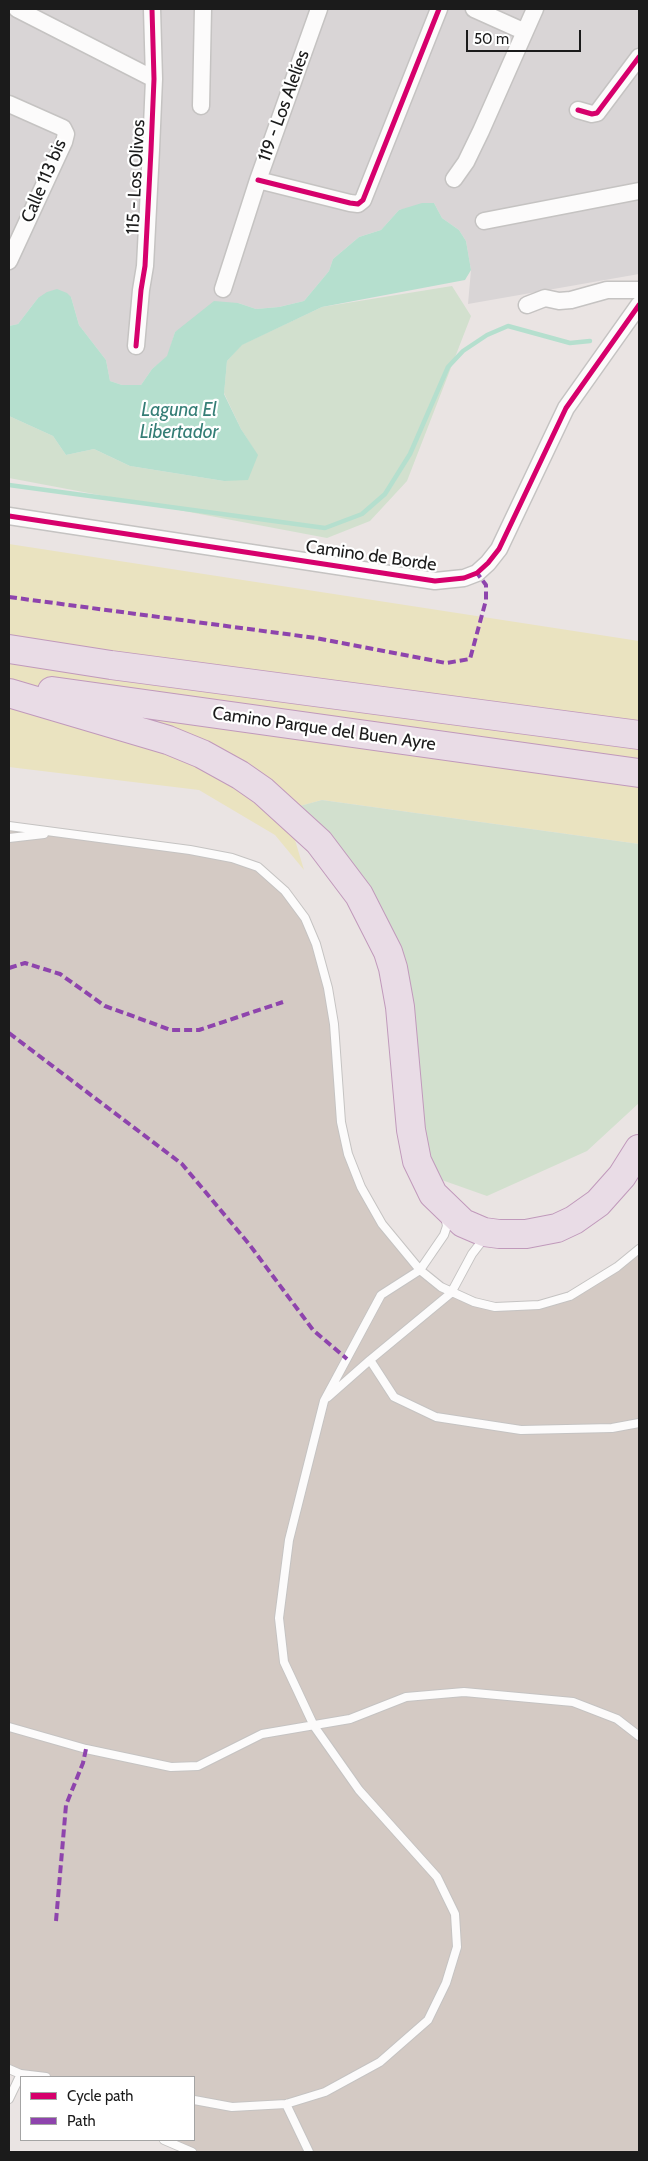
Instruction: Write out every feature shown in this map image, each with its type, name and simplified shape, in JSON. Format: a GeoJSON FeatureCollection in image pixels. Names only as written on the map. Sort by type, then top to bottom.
{"type":"FeatureCollection","features":[{"type":"Feature","properties":{"kind":"highway","name":"Camino Parque del Buen Ayre"},"geometry":{"type":"LineString","coordinates":[[9,649],[110,665],[639,735]]}},
{"type":"Feature","properties":{"kind":"highway","name":"Camino Parque del Buen Ayre"},"geometry":{"type":"LineString","coordinates":[[9,686],[639,773]]}},
{"type":"Feature","properties":{"kind":"highway"},"geometry":{"type":"LineString","coordinates":[[9,693],[168,740],[218,762],[255,786],[285,810],[330,856],[359,895],[388,952],[400,1006],[413,1147],[426,1184],[454,1216],[474,1228],[498,1234],[540,1232],[557,1228],[587,1212],[606,1194],[622,1176],[639,1149]]}},
{"type":"Feature","properties":{"kind":"street"},"geometry":{"type":"LineString","coordinates":[[17,9],[154,79]]}},
{"type":"Feature","properties":{"kind":"street","name":"115 - Los Olivos"},"geometry":{"type":"LineString","coordinates":[[136,346],[141,290],[146,266],[154,79],[152,9]]}},
{"type":"Feature","properties":{"kind":"street"},"geometry":{"type":"LineString","coordinates":[[200,106],[203,9]]}},
{"type":"Feature","properties":{"kind":"street","name":"119 - Los Alelíes"},"geometry":{"type":"LineString","coordinates":[[223,289],[258,180],[319,9]]}},
{"type":"Feature","properties":{"kind":"street"},"geometry":{"type":"LineString","coordinates":[[258,180],[350,203],[358,204],[363,200],[439,9]]}},
{"type":"Feature","properties":{"kind":"street"},"geometry":{"type":"LineString","coordinates":[[474,9],[523,31]]}},
{"type":"Feature","properties":{"kind":"street"},"geometry":{"type":"LineString","coordinates":[[454,179],[466,162],[481,131],[523,31],[535,9]]}},
{"type":"Feature","properties":{"kind":"street"},"geometry":{"type":"LineString","coordinates":[[578,110],[592,114],[597,113],[639,57]]}},
{"type":"Feature","properties":{"kind":"street","name":"Calle 113 bis"},"geometry":{"type":"LineString","coordinates":[[9,104],[63,128],[66,134],[9,261]]}},
{"type":"Feature","properties":{"kind":"street"},"geometry":{"type":"LineString","coordinates":[[484,220],[639,191]]}},
{"type":"Feature","properties":{"kind":"street"},"geometry":{"type":"LineString","coordinates":[[527,305],[545,298],[559,301],[607,290],[639,290]]}},
{"type":"Feature","properties":{"kind":"street","name":"Camino de Borde"},"geometry":{"type":"LineString","coordinates":[[9,516],[435,581],[464,578],[477,573],[499,549],[566,408],[639,305]]}},
{"type":"Feature","properties":{"kind":"lane"},"geometry":{"type":"LineString","coordinates":[[9,826],[190,850],[232,858],[258,867],[285,891],[305,918],[316,944],[328,988],[334,1024],[341,1122],[348,1154],[361,1187],[382,1224],[420,1270],[451,1293],[495,1307],[539,1305],[570,1296],[617,1267],[639,1248]]}},
{"type":"Feature","properties":{"kind":"lane"},"geometry":{"type":"LineString","coordinates":[[9,838],[58,833]]}},
{"type":"Feature","properties":{"kind":"lane"},"geometry":{"type":"LineString","coordinates":[[195,2100],[232,2107],[286,2104],[325,2092],[380,2062],[428,2020],[446,1983],[457,1947],[455,1914],[437,1877],[359,1790],[314,1726],[284,1662],[279,1618],[289,1540],[324,1401],[381,1295],[420,1270],[444,1236],[447,1226],[443,1205]]}},
{"type":"Feature","properties":{"kind":"lane"},"geometry":{"type":"LineString","coordinates":[[324,1401],[451,1293],[472,1254],[482,1241],[498,1234]]}},
{"type":"Feature","properties":{"kind":"lane"},"geometry":{"type":"LineString","coordinates":[[370,1360],[394,1397],[436,1417],[521,1430],[612,1428],[639,1423]]}},
{"type":"Feature","properties":{"kind":"lane"},"geometry":{"type":"LineString","coordinates":[[9,1727],[86,1749],[171,1767],[198,1766],[262,1734],[350,1719],[406,1697],[464,1692],[573,1702],[617,1719],[639,1736]]}},
{"type":"Feature","properties":{"kind":"lane"},"geometry":{"type":"LineString","coordinates":[[9,2068],[24,2076]]}},
{"type":"Feature","properties":{"kind":"lane"},"geometry":{"type":"LineString","coordinates":[[9,2099],[20,2082]]}},
{"type":"Feature","properties":{"kind":"lane"},"geometry":{"type":"LineString","coordinates":[[286,2104],[309,2152]]}},
{"type":"Feature","properties":{"kind":"lane"},"geometry":{"type":"LineString","coordinates":[[166,2141],[192,2152]]}},
{"type":"Feature","properties":{"kind":"shaded area"},"geometry":{"type":"Polygon","coordinates":[[[9,9],[639,9],[639,274],[468,304],[471,270],[466,241],[459,230],[442,218],[434,203],[399,210],[381,230],[359,237],[333,259],[329,271],[304,301],[279,307],[256,309],[238,303],[175,332],[168,356],[152,369],[141,385],[122,385],[110,381],[106,360],[79,325],[71,297],[38,298],[18,324],[9,326],[9,9]]]}},
{"type":"Feature","properties":{"kind":"shaded area"},"geometry":{"type":"Polygon","coordinates":[[[452,286],[471,316],[407,481],[370,521],[327,538],[9,478],[9,416],[53,436],[66,455],[94,449],[130,466],[224,481],[257,455],[241,429],[224,393],[227,361],[241,345],[322,307],[452,286]]]}},
{"type":"Feature","properties":{"kind":"shaded area"},"geometry":{"type":"Polygon","coordinates":[[[9,544],[639,641],[639,844],[322,800],[286,810],[304,870],[275,835],[199,790],[9,767],[9,544]]]}},
{"type":"Feature","properties":{"kind":"shaded area"},"geometry":{"type":"Polygon","coordinates":[[[322,800],[639,844],[639,1103],[587,1151],[487,1196],[422,1173],[393,968],[285,810],[322,800]]]}},
{"type":"Feature","properties":{"kind":"shaded area"},"geometry":{"type":"Polygon","coordinates":[[[9,826],[190,850],[258,867],[285,891],[305,918],[328,988],[348,1154],[382,1224],[441,1287],[495,1307],[539,1305],[570,1296],[639,1249],[639,2152],[192,2152],[166,2141],[195,2141],[195,2076],[26,2076],[9,2069],[9,826]]]}},
{"type":"Feature","properties":{"kind":"water","name":"Laguna El Libertador"},"geometry":{"type":"Polygon","coordinates":[[[422,203],[434,203],[442,218],[459,230],[466,241],[471,270],[465,280],[322,307],[242,345],[227,361],[224,394],[241,429],[258,455],[248,480],[224,481],[130,466],[94,449],[66,455],[53,436],[9,416],[9,326],[18,324],[38,298],[47,292],[57,289],[71,297],[79,325],[106,360],[110,381],[122,385],[141,385],[152,369],[167,356],[175,332],[214,301],[238,303],[256,309],[279,307],[304,301],[329,271],[333,259],[359,237],[381,230],[399,210],[422,203]]]}},
{"type":"Feature","properties":{"kind":"waterway"},"geometry":{"type":"LineString","coordinates":[[9,485],[325,528],[362,514],[385,494],[410,454],[448,367],[463,351],[487,335],[508,326],[570,343],[590,341]]}},
{"type":"Feature","properties":{"kind":"marked path"},"geometry":{"type":"LineString","coordinates":[[9,597],[316,638],[446,663],[470,659],[486,600],[486,585],[477,573]]}},
{"type":"Feature","properties":{"kind":"marked path"},"geometry":{"type":"LineString","coordinates":[[9,968],[25,963],[60,974],[105,1006],[171,1030],[199,1030],[283,1002]]}},
{"type":"Feature","properties":{"kind":"marked path"},"geometry":{"type":"LineString","coordinates":[[9,1033],[182,1164],[249,1244],[313,1330],[347,1359]]}},
{"type":"Feature","properties":{"kind":"marked path"},"geometry":{"type":"LineString","coordinates":[[56,1921],[66,1805],[83,1763],[86,1749]]}},
{"type":"Feature","properties":{"kind":"cycle path"},"geometry":{"type":"LineString","coordinates":[[136,346],[145,266],[151,150],[154,79],[152,9]]}},
{"type":"Feature","properties":{"kind":"cycle path"},"geometry":{"type":"LineString","coordinates":[[258,180],[350,203],[358,204],[363,200],[439,9]]}},
{"type":"Feature","properties":{"kind":"cycle path"},"geometry":{"type":"LineString","coordinates":[[578,110],[592,114],[597,113],[639,57]]}},
{"type":"Feature","properties":{"kind":"cycle path"},"geometry":{"type":"LineString","coordinates":[[9,516],[435,581],[464,578],[477,573],[499,549],[566,408],[639,305]]}}]}
